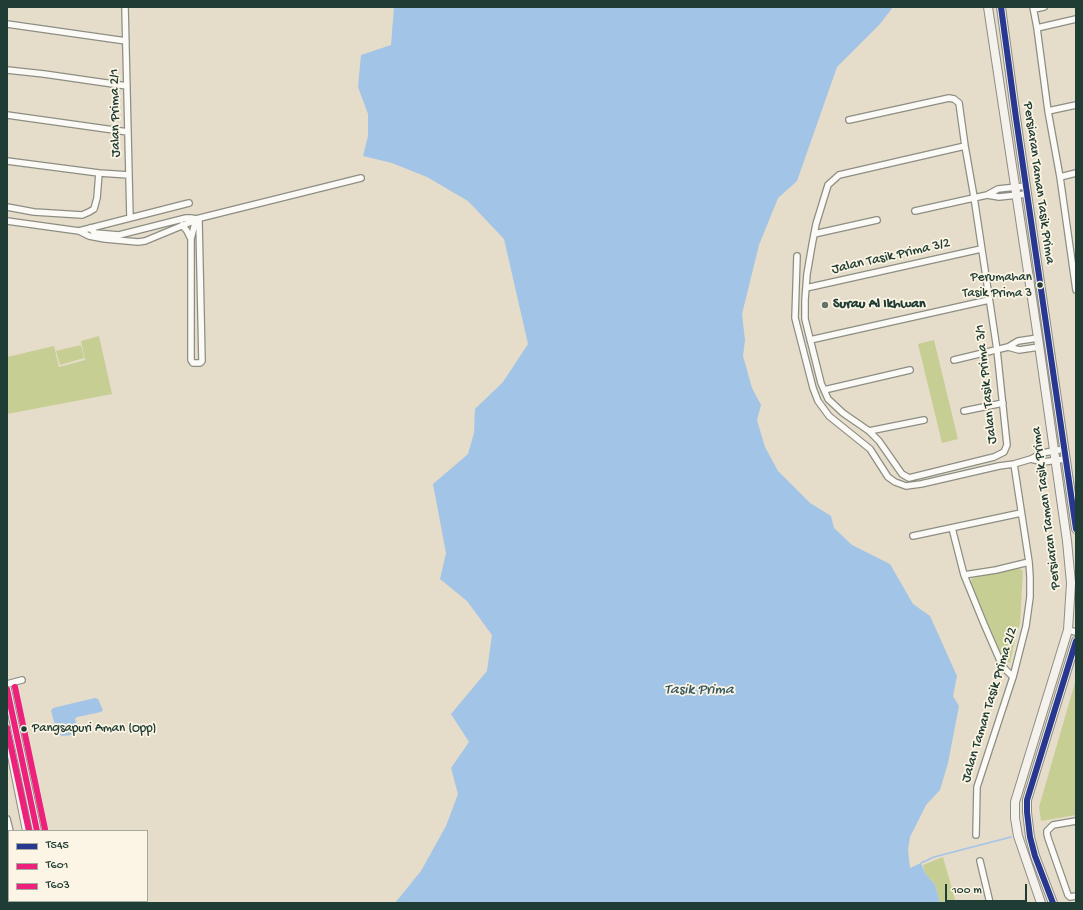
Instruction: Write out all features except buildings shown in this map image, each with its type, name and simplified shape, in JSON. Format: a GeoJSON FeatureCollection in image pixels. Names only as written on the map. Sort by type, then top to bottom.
{"type":"FeatureCollection","features":[{"type":"Feature","properties":{"kind":"main road","name":"Persiaran Taman Tasik Prima"},"geometry":{"type":"LineString","coordinates":[[988,7],[1040,347],[1071,583],[1072,631],[1015,802],[1015,818],[1018,836],[1041,903]]}},
{"type":"Feature","properties":{"kind":"main road","name":"Persiaran Taman Tasik Prima"},"geometry":{"type":"LineString","coordinates":[[1001,7],[1026,190],[1076,529]]}},
{"type":"Feature","properties":{"kind":"main road"},"geometry":{"type":"LineString","coordinates":[[1053,903],[1035,856],[1030,837],[1027,800],[1076,641]]}},
{"type":"Feature","properties":{"kind":"main road"},"geometry":{"type":"LineString","coordinates":[[7,689],[37,830]]}},
{"type":"Feature","properties":{"kind":"main road"},"geometry":{"type":"LineString","coordinates":[[7,731],[27,830]]}},
{"type":"Feature","properties":{"kind":"street","name":"Jalan Prima 2/1"},"geometry":{"type":"LineString","coordinates":[[125,7],[130,218]]}},
{"type":"Feature","properties":{"kind":"street"},"geometry":{"type":"LineString","coordinates":[[1044,7],[1034,8],[1048,111],[1060,177],[1076,290]]}},
{"type":"Feature","properties":{"kind":"street"},"geometry":{"type":"LineString","coordinates":[[1037,28],[1076,19]]}},
{"type":"Feature","properties":{"kind":"street"},"geometry":{"type":"LineString","coordinates":[[7,24],[126,41]]}},
{"type":"Feature","properties":{"kind":"street"},"geometry":{"type":"LineString","coordinates":[[7,70],[127,86]]}},
{"type":"Feature","properties":{"kind":"street","name":"Jalan Tasik Prima 3/1"},"geometry":{"type":"LineString","coordinates":[[849,120],[943,99],[954,99],[958,103],[974,197],[1003,403],[1007,439],[1006,446],[1004,452],[994,457],[909,478],[902,474],[869,431],[828,399],[821,383],[805,319],[808,267],[814,234],[828,185],[839,175],[965,146]]}},
{"type":"Feature","properties":{"kind":"street"},"geometry":{"type":"LineString","coordinates":[[1048,111],[1076,105]]}},
{"type":"Feature","properties":{"kind":"street"},"geometry":{"type":"LineString","coordinates":[[7,115],[128,132]]}},
{"type":"Feature","properties":{"kind":"street"},"geometry":{"type":"LineString","coordinates":[[7,161],[99,173],[129,175]]}},
{"type":"Feature","properties":{"kind":"street"},"geometry":{"type":"LineString","coordinates":[[7,207],[34,212],[82,215],[94,209],[97,198],[99,173]]}},
{"type":"Feature","properties":{"kind":"street"},"geometry":{"type":"LineString","coordinates":[[1060,177],[1076,173]]}},
{"type":"Feature","properties":{"kind":"street"},"geometry":{"type":"LineString","coordinates":[[90,228],[95,233],[119,235],[186,218],[198,218],[361,178]]}},
{"type":"Feature","properties":{"kind":"street"},"geometry":{"type":"LineString","coordinates":[[915,211],[987,194],[999,197],[1016,191],[1026,190]]}},
{"type":"Feature","properties":{"kind":"street"},"geometry":{"type":"LineString","coordinates":[[79,231],[189,203]]}},
{"type":"Feature","properties":{"kind":"street"},"geometry":{"type":"LineString","coordinates":[[7,221],[79,231],[90,236],[138,242],[156,237],[198,218]]}},
{"type":"Feature","properties":{"kind":"street"},"geometry":{"type":"LineString","coordinates":[[198,218],[202,361],[200,363],[194,363],[191,360],[191,239],[198,218]]}},
{"type":"Feature","properties":{"kind":"street"},"geometry":{"type":"LineString","coordinates":[[814,234],[877,220]]}},
{"type":"Feature","properties":{"kind":"street"},"geometry":{"type":"LineString","coordinates":[[182,225],[191,239]]}},
{"type":"Feature","properties":{"kind":"street"},"geometry":{"type":"LineString","coordinates":[[1069,244],[1076,242]]}},
{"type":"Feature","properties":{"kind":"street","name":"Jalan Tasik Prima 3/2"},"geometry":{"type":"LineString","coordinates":[[806,288],[981,249]]}},
{"type":"Feature","properties":{"kind":"street"},"geometry":{"type":"LineString","coordinates":[[797,256],[795,318],[813,388],[818,401],[829,416],[870,449],[888,477],[892,480],[906,486],[928,483],[999,466],[1014,464],[1042,453],[1064,449]]}},
{"type":"Feature","properties":{"kind":"street"},"geometry":{"type":"LineString","coordinates":[[810,340],[989,300]]}},
{"type":"Feature","properties":{"kind":"street"},"geometry":{"type":"LineString","coordinates":[[954,360],[1008,347],[1018,341],[1038,338]]}},
{"type":"Feature","properties":{"kind":"street"},"geometry":{"type":"LineString","coordinates":[[1008,347],[1019,350],[1040,347]]}},
{"type":"Feature","properties":{"kind":"street"},"geometry":{"type":"LineString","coordinates":[[824,390],[910,370]]}},
{"type":"Feature","properties":{"kind":"street"},"geometry":{"type":"LineString","coordinates":[[964,411],[1003,403]]}},
{"type":"Feature","properties":{"kind":"street"},"geometry":{"type":"LineString","coordinates":[[869,431],[924,420]]}},
{"type":"Feature","properties":{"kind":"street"},"geometry":{"type":"LineString","coordinates":[[1030,459],[1043,462],[1065,458]]}},
{"type":"Feature","properties":{"kind":"street","name":"Jalan Taman Tasik Prima 2/2"},"geometry":{"type":"LineString","coordinates":[[976,835],[977,787],[1013,678],[1026,626],[1030,597],[1029,562],[1014,464]]}},
{"type":"Feature","properties":{"kind":"street"},"geometry":{"type":"LineString","coordinates":[[913,536],[1021,513]]}},
{"type":"Feature","properties":{"kind":"street"},"geometry":{"type":"LineString","coordinates":[[952,528],[964,576],[1001,663],[1013,678]]}},
{"type":"Feature","properties":{"kind":"street"},"geometry":{"type":"LineString","coordinates":[[964,576],[1029,562]]}},
{"type":"Feature","properties":{"kind":"street"},"geometry":{"type":"LineString","coordinates":[[7,684],[22,680]]}},
{"type":"Feature","properties":{"kind":"street"},"geometry":{"type":"LineString","coordinates":[[1076,821],[1053,825],[1047,831],[1048,838],[1068,895],[1076,896]]}},
{"type":"Feature","properties":{"kind":"street"},"geometry":{"type":"LineString","coordinates":[[980,861],[990,903]]}},
{"type":"Feature","properties":{"kind":"green space"},"geometry":{"type":"Polygon","coordinates":[[[99,336],[112,394],[7,414],[7,357],[54,346],[59,367],[85,360],[81,341],[99,336]]]}},
{"type":"Feature","properties":{"kind":"green space"},"geometry":{"type":"Polygon","coordinates":[[[934,340],[958,439],[942,443],[918,344],[934,340]]]}},
{"type":"Feature","properties":{"kind":"green space"},"geometry":{"type":"Polygon","coordinates":[[[81,345],[84,358],[60,365],[56,351],[81,345]]]}},
{"type":"Feature","properties":{"kind":"green space"},"geometry":{"type":"Polygon","coordinates":[[[1017,567],[1023,571],[1020,624],[1018,629],[1008,626],[1005,637],[1015,640],[1010,663],[1004,661],[971,583],[972,578],[1017,567]]]}},
{"type":"Feature","properties":{"kind":"green space"},"geometry":{"type":"Polygon","coordinates":[[[1076,679],[1076,815],[1041,821],[1039,807],[1076,679]]]}},
{"type":"Feature","properties":{"kind":"green space"},"geometry":{"type":"Polygon","coordinates":[[[943,857],[956,903],[940,903],[935,885],[925,873],[923,865],[943,857]]]}},
{"type":"Feature","properties":{"kind":"water","name":"Tasik Prima"},"geometry":{"type":"Polygon","coordinates":[[[394,7],[893,7],[880,24],[837,67],[797,181],[778,198],[759,245],[742,314],[745,340],[743,356],[752,388],[761,405],[757,420],[765,447],[778,471],[810,503],[831,516],[834,528],[852,545],[890,564],[913,604],[930,616],[957,676],[953,696],[959,706],[948,763],[940,790],[926,805],[910,837],[908,850],[910,868],[921,863],[925,873],[935,885],[940,903],[395,903],[421,871],[446,826],[458,794],[451,768],[469,742],[451,714],[487,671],[492,635],[467,601],[440,579],[446,553],[433,484],[468,454],[474,433],[475,409],[503,382],[528,344],[504,239],[468,201],[427,177],[392,163],[363,156],[368,136],[368,114],[358,87],[361,55],[391,45],[394,7]]]}},
{"type":"Feature","properties":{"kind":"water"},"geometry":{"type":"Polygon","coordinates":[[[95,698],[98,699],[103,710],[101,712],[77,717],[75,719],[78,728],[72,735],[62,736],[57,732],[51,711],[53,708],[95,698]]]}},
{"type":"Feature","properties":{"kind":"waterway"},"geometry":{"type":"LineString","coordinates":[[921,863],[934,857],[1011,837]]}},
{"type":"Feature","properties":{"kind":"transit line","name":"T545"},"geometry":{"type":"LineString","coordinates":[[1001,7],[1076,529]]}},
{"type":"Feature","properties":{"kind":"transit line","name":"T545"},"geometry":{"type":"LineString","coordinates":[[1053,903],[1035,856],[1030,837],[1027,800],[1076,641]]}},
{"type":"Feature","properties":{"kind":"transit line"},"geometry":{"type":"LineString","coordinates":[[15,687],[45,829]]}},
{"type":"Feature","properties":{"kind":"transit line","name":"T601"},"geometry":{"type":"LineString","coordinates":[[7,689],[37,830]]}},
{"type":"Feature","properties":{"kind":"transit line","name":"T603"},"geometry":{"type":"LineString","coordinates":[[7,728],[29,830]]}},
{"type":"Feature","properties":{"kind":"place","name":"Perumahan Tasik Prima 3"},"geometry":{"type":"Point","coordinates":[1040,285]}},
{"type":"Feature","properties":{"kind":"place","name":"Surau Al Ikhwan"},"geometry":{"type":"Point","coordinates":[825,305]}},
{"type":"Feature","properties":{"kind":"place","name":"Pangsapuri Aman (Opp)"},"geometry":{"type":"Point","coordinates":[24,729]}}]}
